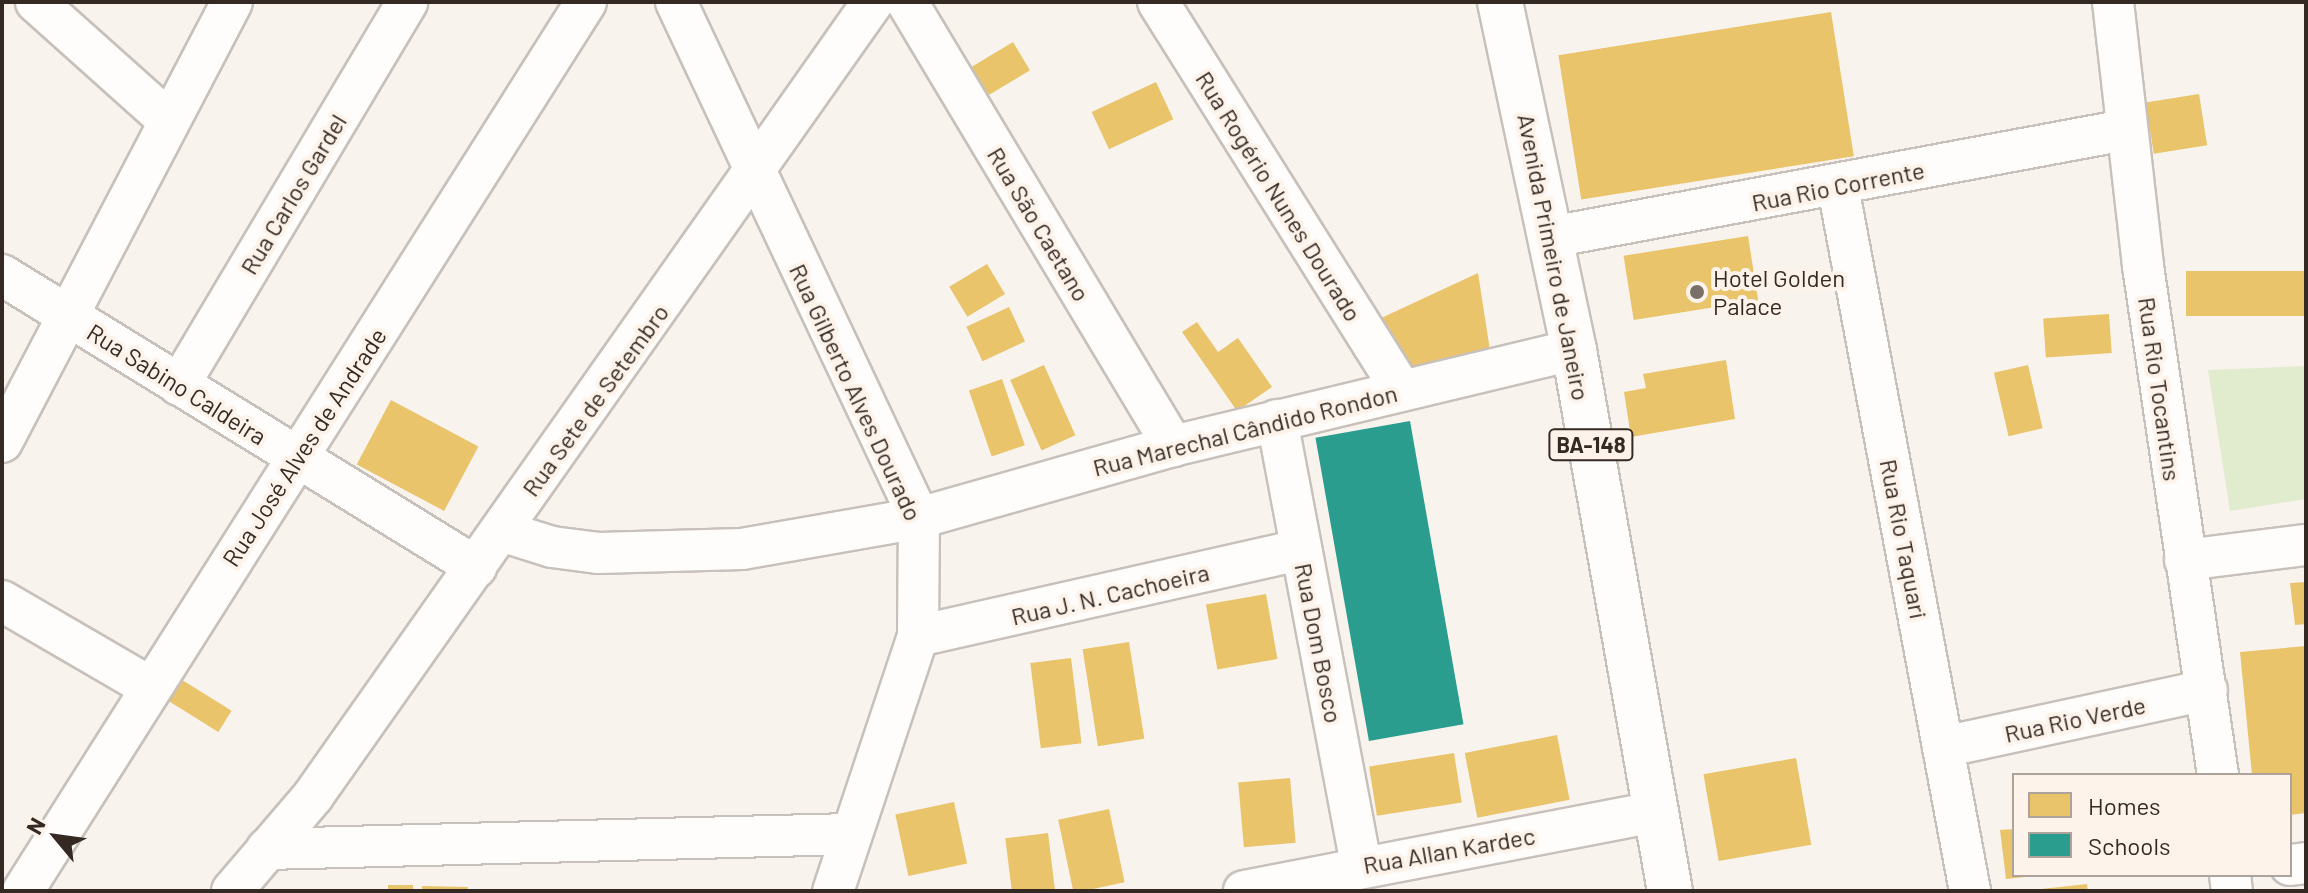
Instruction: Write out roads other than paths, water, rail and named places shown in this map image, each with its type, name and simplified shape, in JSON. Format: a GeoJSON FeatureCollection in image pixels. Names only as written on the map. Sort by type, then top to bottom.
{"type":"FeatureCollection","features":[{"type":"Feature","properties":{"kind":"main road","name":"Avenida Primeiro de Janeiro"},"geometry":{"type":"LineString","coordinates":[[1500,2],[1574,350],[1670,891]]}},
{"type":"Feature","properties":{"kind":"street"},"geometry":{"type":"LineString","coordinates":[[36,2],[169,121]]}},
{"type":"Feature","properties":{"kind":"street"},"geometry":{"type":"LineString","coordinates":[[2,442],[232,2]]}},
{"type":"Feature","properties":{"kind":"street","name":"Rua Carlos Gardel"},"geometry":{"type":"LineString","coordinates":[[179,385],[407,2]]}},
{"type":"Feature","properties":{"kind":"street","name":"Rua José Alves de Andrade"},"geometry":{"type":"LineString","coordinates":[[23,891],[586,2]]}},
{"type":"Feature","properties":{"kind":"street","name":"Rua Gilberto Alves Dourado"},"geometry":{"type":"LineString","coordinates":[[676,2],[919,518],[918,636],[833,891]]}},
{"type":"Feature","properties":{"kind":"street","name":"Rua Sete de Setembro"},"geometry":{"type":"LineString","coordinates":[[232,891],[278,849],[756,175],[873,2]]}},
{"type":"Feature","properties":{"kind":"street","name":"Rua São Caetano"},"geometry":{"type":"LineString","coordinates":[[907,2],[1173,446]]}},
{"type":"Feature","properties":{"kind":"street","name":"Rua Rogério Nunes Dourado"},"geometry":{"type":"LineString","coordinates":[[1158,2],[1401,390]]}},
{"type":"Feature","properties":{"kind":"street","name":"Rua Rio Tocantins"},"geometry":{"type":"LineString","coordinates":[[2113,2],[2125,130],[2218,773]]}},
{"type":"Feature","properties":{"kind":"street","name":"Rua Rio Corrente"},"geometry":{"type":"LineString","coordinates":[[1551,237],[1838,187],[2125,130]]}},
{"type":"Feature","properties":{"kind":"street","name":"Rua Rio Taquari"},"geometry":{"type":"LineString","coordinates":[[1838,187],[1970,891]]}},
{"type":"Feature","properties":{"kind":"street","name":"Rua Sabino Caldeira"},"geometry":{"type":"LineString","coordinates":[[2,275],[296,460],[476,567]]}},
{"type":"Feature","properties":{"kind":"street","name":"Rua Marechal Cândido Rondon"},"geometry":{"type":"LineString","coordinates":[[501,531],[552,547],[598,553],[742,549],[919,518],[1173,446],[1574,350]]}},
{"type":"Feature","properties":{"kind":"street","name":"Rua Dom Bosco"},"geometry":{"type":"LineString","coordinates":[[1277,420],[1361,866]]}},
{"type":"Feature","properties":{"kind":"street"},"geometry":{"type":"LineString","coordinates":[[2185,560],[2306,545]]}},
{"type":"Feature","properties":{"kind":"street","name":"Rua J. N. Cachoeira"},"geometry":{"type":"LineString","coordinates":[[918,636],[1301,550]]}},
{"type":"Feature","properties":{"kind":"street"},"geometry":{"type":"LineString","coordinates":[[2,601],[150,687]]}},
{"type":"Feature","properties":{"kind":"street","name":"Rua Rio Verde"},"geometry":{"type":"LineString","coordinates":[[1943,747],[2207,690]]}},
{"type":"Feature","properties":{"kind":"street","name":"Rua Allan Kardec"},"geometry":{"type":"LineString","coordinates":[[1244,891],[1361,866],[1655,812]]}},
{"type":"Feature","properties":{"kind":"street"},"geometry":{"type":"LineString","coordinates":[[278,849],[851,834]]}},
{"type":"Feature","properties":{"kind":"street","name":"Rua Sete de Setembro"},"geometry":{"type":"LineString","coordinates":[[268,891],[278,849]]}},
{"type":"Feature","properties":{"kind":"place","name":"Hotel Golden Palace"},"geometry":{"type":"Point","coordinates":[1697,292]}}]}
